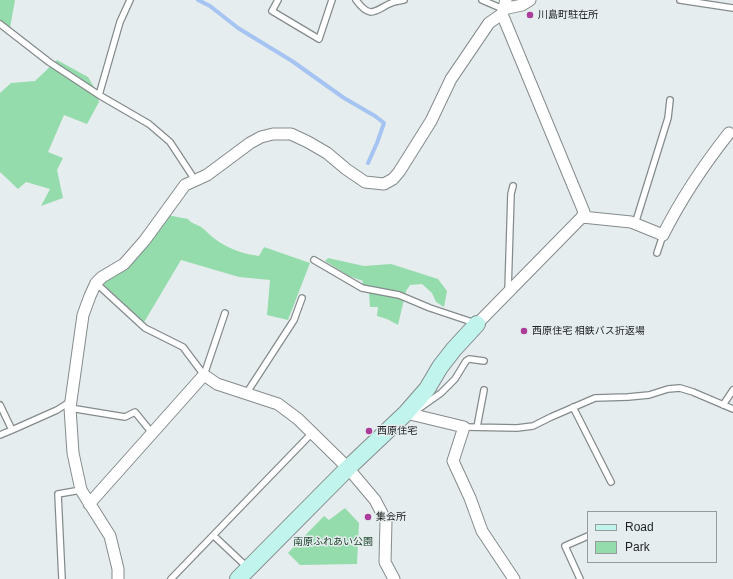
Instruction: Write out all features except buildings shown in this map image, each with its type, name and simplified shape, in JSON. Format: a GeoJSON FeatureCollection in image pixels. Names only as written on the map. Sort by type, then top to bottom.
{"type":"FeatureCollection","features":[{"type":"Feature","properties":{"kind":"street"},"geometry":{"type":"LineString","coordinates":[[118,579],[118,569],[110,536],[81,490],[73,453],[71,404],[83,315],[96,283],[124,264],[145,240],[185,185],[207,175],[250,143],[261,137],[273,134],[291,134],[327,153],[365,182],[384,184],[393,179],[431,121],[451,79],[489,23],[504,8],[522,5],[530,0]]}},
{"type":"Feature","properties":{"kind":"street"},"geometry":{"type":"LineString","coordinates":[[243,574],[348,468],[409,413],[454,349],[582,217],[584,212],[583,208],[504,8]]}},
{"type":"Feature","properties":{"kind":"street"},"geometry":{"type":"LineString","coordinates":[[582,217],[631,222],[663,235],[677,207],[702,168],[731,132]]}},
{"type":"Feature","properties":{"kind":"street"},"geometry":{"type":"LineString","coordinates":[[89,504],[204,375],[217,384],[278,404],[298,419],[348,468],[375,500],[386,521],[385,562],[394,579]]}},
{"type":"Feature","properties":{"kind":"street"},"geometry":{"type":"LineString","coordinates":[[409,413],[464,427],[453,461],[470,498],[482,531],[514,579]]}},
{"type":"Feature","properties":{"kind":"lane"},"geometry":{"type":"LineString","coordinates":[[99,95],[120,22],[130,0]]}},
{"type":"Feature","properties":{"kind":"lane"},"geometry":{"type":"LineString","coordinates":[[278,0],[272,11],[319,39],[332,0]]}},
{"type":"Feature","properties":{"kind":"lane"},"geometry":{"type":"LineString","coordinates":[[356,0],[361,7],[368,12],[377,12],[394,2],[404,0]]}},
{"type":"Feature","properties":{"kind":"lane"},"geometry":{"type":"LineString","coordinates":[[482,0],[504,8]]}},
{"type":"Feature","properties":{"kind":"lane"},"geometry":{"type":"LineString","coordinates":[[680,0],[733,8]]}},
{"type":"Feature","properties":{"kind":"lane"},"geometry":{"type":"LineString","coordinates":[[0,24],[49,62],[99,95],[149,124],[170,142],[195,180]]}},
{"type":"Feature","properties":{"kind":"lane"},"geometry":{"type":"LineString","coordinates":[[635,224],[668,118],[670,100]]}},
{"type":"Feature","properties":{"kind":"lane"},"geometry":{"type":"LineString","coordinates":[[508,293],[511,194],[513,186]]}},
{"type":"Feature","properties":{"kind":"lane"},"geometry":{"type":"LineString","coordinates":[[657,253],[663,235]]}},
{"type":"Feature","properties":{"kind":"lane"},"geometry":{"type":"LineString","coordinates":[[314,260],[362,288],[399,295],[430,308],[477,324]]}},
{"type":"Feature","properties":{"kind":"lane"},"geometry":{"type":"LineString","coordinates":[[96,283],[145,328],[183,347],[204,375]]}},
{"type":"Feature","properties":{"kind":"lane"},"geometry":{"type":"LineString","coordinates":[[246,394],[294,320],[302,298]]}},
{"type":"Feature","properties":{"kind":"lane"},"geometry":{"type":"LineString","coordinates":[[204,375],[225,313]]}},
{"type":"Feature","properties":{"kind":"lane"},"geometry":{"type":"LineString","coordinates":[[409,413],[441,394],[455,378],[466,361],[484,361]]}},
{"type":"Feature","properties":{"kind":"lane"},"geometry":{"type":"LineString","coordinates":[[464,427],[517,428],[533,426],[551,416],[595,398],[649,395],[668,388],[680,388],[693,392],[733,409]]}},
{"type":"Feature","properties":{"kind":"lane"},"geometry":{"type":"LineString","coordinates":[[477,427],[484,390]]}},
{"type":"Feature","properties":{"kind":"lane"},"geometry":{"type":"LineString","coordinates":[[723,405],[733,390]]}},
{"type":"Feature","properties":{"kind":"lane"},"geometry":{"type":"LineString","coordinates":[[0,435],[71,404],[125,417],[135,412],[152,433]]}},
{"type":"Feature","properties":{"kind":"lane"},"geometry":{"type":"LineString","coordinates":[[0,405],[12,430]]}},
{"type":"Feature","properties":{"kind":"lane"},"geometry":{"type":"LineString","coordinates":[[573,407],[611,482]]}},
{"type":"Feature","properties":{"kind":"lane"},"geometry":{"type":"LineString","coordinates":[[171,579],[312,433]]}},
{"type":"Feature","properties":{"kind":"lane"},"geometry":{"type":"LineString","coordinates":[[62,579],[58,494],[81,490]]}},
{"type":"Feature","properties":{"kind":"lane"},"geometry":{"type":"LineString","coordinates":[[214,536],[243,574]]}},
{"type":"Feature","properties":{"kind":"lane"},"geometry":{"type":"LineString","coordinates":[[580,579],[565,546],[587,536]]}},
{"type":"Feature","properties":{"kind":"green space"},"geometry":{"type":"Polygon","coordinates":[[[0,0],[15,0],[10,28],[4,23],[0,24],[0,0]]]}},
{"type":"Feature","properties":{"kind":"green space"},"geometry":{"type":"Polygon","coordinates":[[[57,60],[88,77],[94,87],[99,102],[87,124],[64,115],[48,152],[63,158],[57,170],[63,198],[41,206],[50,189],[26,182],[18,189],[0,172],[0,93],[11,83],[35,81],[57,60]]]}},
{"type":"Feature","properties":{"kind":"green space"},"geometry":{"type":"Polygon","coordinates":[[[167,215],[188,219],[203,228],[220,243],[236,250],[259,256],[264,247],[310,263],[288,320],[267,315],[270,280],[239,277],[181,260],[143,324],[102,283],[134,261],[167,215]]]}},
{"type":"Feature","properties":{"kind":"green space"},"geometry":{"type":"Polygon","coordinates":[[[328,258],[364,266],[391,264],[438,279],[447,291],[444,307],[436,302],[432,293],[422,284],[410,285],[406,291],[398,325],[377,316],[378,307],[370,307],[369,293],[360,291],[363,281],[349,276],[325,261],[328,258]]]}},
{"type":"Feature","properties":{"kind":"green space","name":"南原ふれあい公園"},"geometry":{"type":"Polygon","coordinates":[[[345,508],[359,523],[357,564],[300,565],[288,553],[324,516],[329,520],[345,508]]]}},
{"type":"Feature","properties":{"kind":"waterway"},"geometry":{"type":"LineString","coordinates":[[198,0],[210,6],[238,28],[292,61],[344,98],[384,123],[368,163]]}},
{"type":"Feature","properties":{"kind":"place","name":"川島町駐在所"},"geometry":{"type":"Point","coordinates":[530,15]}},
{"type":"Feature","properties":{"kind":"place","name":"西原住宅 相鉄バス折返場"},"geometry":{"type":"Point","coordinates":[524,331]}},
{"type":"Feature","properties":{"kind":"place","name":"西原住宅"},"geometry":{"type":"Point","coordinates":[369,431]}},
{"type":"Feature","properties":{"kind":"place","name":"集会所"},"geometry":{"type":"Point","coordinates":[368,517]}}]}
